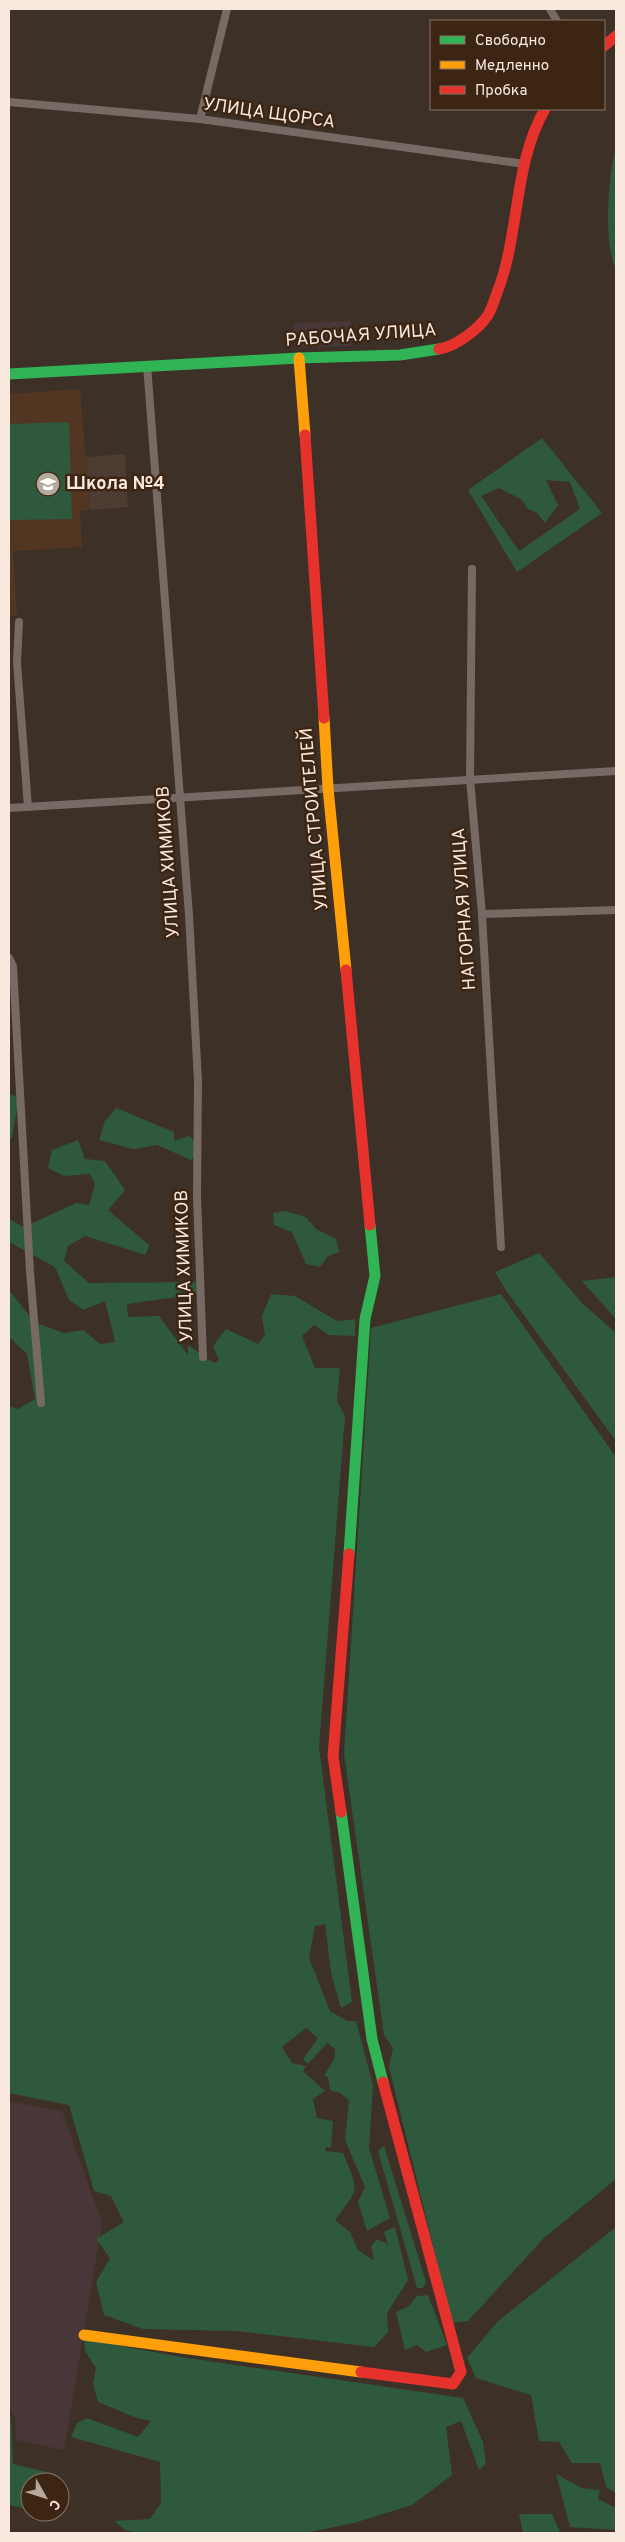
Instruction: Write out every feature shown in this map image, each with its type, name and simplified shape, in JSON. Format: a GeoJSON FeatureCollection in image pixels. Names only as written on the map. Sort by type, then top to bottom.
{"type":"FeatureCollection","features":[{"type":"Feature","properties":{"kind":"street"},"geometry":{"type":"LineString","coordinates":[[200,120],[227,9]]}},
{"type":"Feature","properties":{"kind":"street"},"geometry":{"type":"LineString","coordinates":[[550,9],[556,20]]}},
{"type":"Feature","properties":{"kind":"street"},"geometry":{"type":"LineString","coordinates":[[605,45],[616,36]]}},
{"type":"Feature","properties":{"kind":"street","name":"УЛИЦА ЩОРСА"},"geometry":{"type":"LineString","coordinates":[[9,102],[200,120],[525,164]]}},
{"type":"Feature","properties":{"kind":"street","name":"РАБОЧАЯ УЛИЦА"},"geometry":{"type":"LineString","coordinates":[[9,374],[147,365],[400,355],[447,348],[462,340],[488,315],[504,272],[525,164],[538,121],[544,110]]}},
{"type":"Feature","properties":{"kind":"street","name":"УЛИЦА СТРОИТЕЛЕЙ"},"geometry":{"type":"LineString","coordinates":[[84,2335],[453,2384],[461,2372],[372,2039],[332,1756],[362,1387],[365,1319],[375,1276],[328,788],[315,556],[299,358]]}},
{"type":"Feature","properties":{"kind":"street","name":"УЛИЦА ХИМИКОВ"},"geometry":{"type":"LineString","coordinates":[[147,365],[189,915],[198,1081],[197,1196],[203,1357]]}},
{"type":"Feature","properties":{"kind":"street","name":"НАГОРНАЯ УЛИЦА"},"geometry":{"type":"LineString","coordinates":[[472,569],[470,779],[482,914],[500,1247]]}},
{"type":"Feature","properties":{"kind":"street"},"geometry":{"type":"LineString","coordinates":[[18,622],[17,662],[28,807]]}},
{"type":"Feature","properties":{"kind":"street"},"geometry":{"type":"LineString","coordinates":[[9,808],[470,779],[616,772]]}},
{"type":"Feature","properties":{"kind":"street"},"geometry":{"type":"LineString","coordinates":[[482,914],[616,910]]}},
{"type":"Feature","properties":{"kind":"street"},"geometry":{"type":"LineString","coordinates":[[9,958],[13,966],[30,1272],[42,1403]]}},
{"type":"Feature","properties":{"kind":"shaded area"},"geometry":{"type":"Polygon","coordinates":[[[351,321],[352,346],[295,348],[294,323],[351,321]]]}},
{"type":"Feature","properties":{"kind":"shaded area","name":"Школа №4"},"geometry":{"type":"Polygon","coordinates":[[[80,389],[90,510],[80,511],[82,547],[13,551],[17,616],[9,616],[9,394],[80,389]]]}},
{"type":"Feature","properties":{"kind":"shaded area"},"geometry":{"type":"Polygon","coordinates":[[[125,454],[128,507],[90,510],[85,457],[125,454]]]}},
{"type":"Feature","properties":{"kind":"shaded area"},"geometry":{"type":"Polygon","coordinates":[[[9,2101],[62,2111],[102,2222],[64,2450],[16,2440],[15,2416],[9,2410],[9,2101]]]}},
{"type":"Feature","properties":{"kind":"green space"},"geometry":{"type":"Polygon","coordinates":[[[616,148],[616,269],[609,244],[608,209],[611,174],[616,148]]]}},
{"type":"Feature","properties":{"kind":"green space"},"geometry":{"type":"Polygon","coordinates":[[[69,422],[72,519],[9,520],[9,424],[69,422]]]}},
{"type":"Feature","properties":{"kind":"green space"},"geometry":{"type":"Polygon","coordinates":[[[542,438],[602,513],[517,572],[468,490],[542,438]],[[546,480],[558,505],[545,523],[537,513],[528,509],[521,499],[499,488],[481,496],[519,551],[580,509],[570,482],[546,480]]]}},
{"type":"Feature","properties":{"kind":"green space"},"geometry":{"type":"Polygon","coordinates":[[[9,1094],[19,1097],[12,1138],[9,1138],[9,1094]]]}},
{"type":"Feature","properties":{"kind":"green space"},"geometry":{"type":"Polygon","coordinates":[[[116,1108],[174,1132],[174,1141],[189,1136],[201,1148],[191,1160],[157,1145],[133,1149],[99,1140],[105,1121],[116,1108]]]}},
{"type":"Feature","properties":{"kind":"green space"},"geometry":{"type":"Polygon","coordinates":[[[78,1140],[85,1159],[105,1161],[125,1190],[108,1210],[149,1245],[146,1255],[85,1236],[68,1246],[64,1261],[89,1283],[196,1282],[199,1294],[127,1304],[128,1317],[159,1316],[188,1355],[188,1345],[214,1363],[219,1360],[213,1346],[226,1329],[258,1344],[265,1335],[262,1316],[271,1294],[295,1296],[337,1321],[355,1319],[355,1336],[329,1335],[314,1325],[302,1336],[315,1368],[340,1368],[337,1401],[345,1416],[319,1747],[352,2002],[341,2008],[331,1973],[325,1924],[315,1926],[309,1958],[330,2011],[347,2021],[356,2021],[373,2085],[369,2148],[390,2218],[367,2231],[358,2202],[365,2187],[345,2140],[349,2100],[340,2093],[330,2090],[328,2077],[324,2076],[334,2059],[335,2049],[327,2043],[308,2064],[303,2059],[318,2038],[306,2028],[282,2047],[292,2063],[306,2066],[303,2071],[325,2091],[313,2099],[317,2118],[333,2121],[331,2147],[326,2147],[325,2151],[343,2153],[352,2175],[354,2183],[353,2195],[335,2220],[350,2232],[358,2250],[374,2261],[371,2246],[377,2239],[388,2244],[384,2232],[395,2227],[408,2280],[387,2313],[388,2332],[374,2347],[237,2331],[143,2329],[104,2315],[96,2282],[110,2258],[96,2239],[124,2222],[111,2196],[94,2191],[69,2105],[9,2093],[9,1406],[18,1409],[35,1399],[27,1354],[9,1337],[9,1290],[34,1322],[64,1333],[83,1330],[100,1344],[115,1342],[105,1301],[83,1310],[69,1300],[55,1267],[9,1242],[9,1222],[11,1220],[24,1227],[76,1203],[89,1205],[95,1184],[90,1174],[64,1176],[48,1168],[52,1150],[78,1140]]]}},
{"type":"Feature","properties":{"kind":"green space"},"geometry":{"type":"Polygon","coordinates":[[[285,1211],[306,1217],[316,1229],[336,1239],[339,1252],[328,1256],[320,1267],[306,1264],[292,1232],[274,1225],[273,1213],[285,1211]]]}},
{"type":"Feature","properties":{"kind":"green space"},"geometry":{"type":"Polygon","coordinates":[[[539,1253],[582,1303],[616,1333],[616,1441],[507,1292],[495,1272],[539,1253]]]}},
{"type":"Feature","properties":{"kind":"green space"},"geometry":{"type":"Polygon","coordinates":[[[616,1277],[616,1319],[582,1281],[616,1277]]]}},
{"type":"Feature","properties":{"kind":"green space"},"geometry":{"type":"Polygon","coordinates":[[[501,1294],[616,1457],[616,2179],[544,2238],[468,2321],[452,2323],[389,2067],[393,2048],[384,2035],[344,1754],[371,1328],[501,1294]]]}},
{"type":"Feature","properties":{"kind":"green space"},"geometry":{"type":"Polygon","coordinates":[[[384,2146],[426,2282],[423,2288],[417,2288],[378,2151],[384,2146]]]}},
{"type":"Feature","properties":{"kind":"green space"},"geometry":{"type":"Polygon","coordinates":[[[616,2227],[616,2493],[606,2487],[600,2463],[572,2463],[559,2442],[539,2441],[531,2395],[476,2378],[467,2358],[497,2322],[616,2227]]]}},
{"type":"Feature","properties":{"kind":"green space"},"geometry":{"type":"Polygon","coordinates":[[[428,2295],[447,2345],[426,2352],[417,2345],[405,2350],[396,2312],[409,2306],[417,2296],[428,2295]]]}},
{"type":"Feature","properties":{"kind":"green space"},"geometry":{"type":"Polygon","coordinates":[[[84,2339],[181,2357],[463,2398],[483,2442],[486,2464],[479,2470],[461,2421],[446,2427],[452,2475],[412,2505],[354,2523],[304,2533],[140,2533],[125,2530],[114,2521],[150,2519],[161,2503],[160,2462],[71,2437],[77,2423],[87,2418],[138,2437],[151,2421],[137,2418],[98,2402],[93,2384],[96,2368],[85,2351],[84,2339]]]}},
{"type":"Feature","properties":{"kind":"green space"},"geometry":{"type":"Polygon","coordinates":[[[9,2415],[11,2417],[13,2464],[47,2472],[20,2472],[20,2508],[9,2505],[9,2415]]]}},
{"type":"Feature","properties":{"kind":"green space"},"geometry":{"type":"Polygon","coordinates":[[[556,2474],[582,2488],[600,2490],[598,2499],[616,2508],[616,2530],[570,2527],[556,2474]]]}},
{"type":"Feature","properties":{"kind":"green space"},"geometry":{"type":"Polygon","coordinates":[[[519,2514],[552,2514],[560,2532],[523,2533],[519,2514]]]}},
{"type":"Feature","properties":{"kind":"traffic: fast"},"geometry":{"type":"LineString","coordinates":[[9,374],[299,358],[400,355],[439,349]]}},
{"type":"Feature","properties":{"kind":"traffic: fast"},"geometry":{"type":"LineString","coordinates":[[349,1554],[365,1319],[375,1276],[370,1225]]}},
{"type":"Feature","properties":{"kind":"traffic: fast"},"geometry":{"type":"LineString","coordinates":[[341,1812],[372,2039],[383,2082]]}},
{"type":"Feature","properties":{"kind":"traffic: slow"},"geometry":{"type":"LineString","coordinates":[[299,358],[305,435]]}},
{"type":"Feature","properties":{"kind":"traffic: slow"},"geometry":{"type":"LineString","coordinates":[[324,718],[328,788],[346,970]]}},
{"type":"Feature","properties":{"kind":"traffic: slow"},"geometry":{"type":"LineString","coordinates":[[84,2335],[361,2372]]}},
{"type":"Feature","properties":{"kind":"traffic: jam"},"geometry":{"type":"LineString","coordinates":[[605,45],[616,36]]}},
{"type":"Feature","properties":{"kind":"traffic: jam"},"geometry":{"type":"LineString","coordinates":[[439,349],[452,345],[466,336],[479,326],[491,310],[510,248],[527,153],[545,110]]}},
{"type":"Feature","properties":{"kind":"traffic: jam"},"geometry":{"type":"LineString","coordinates":[[305,435],[324,718]]}},
{"type":"Feature","properties":{"kind":"traffic: jam"},"geometry":{"type":"LineString","coordinates":[[346,970],[370,1225]]}},
{"type":"Feature","properties":{"kind":"traffic: jam"},"geometry":{"type":"LineString","coordinates":[[341,1812],[333,1756],[349,1554]]}},
{"type":"Feature","properties":{"kind":"traffic: jam"},"geometry":{"type":"LineString","coordinates":[[361,2372],[453,2384],[461,2372],[383,2082]]}},
{"type":"Feature","properties":{"kind":"place","name":"Школа №4"},"geometry":{"type":"Point","coordinates":[48,484]}}]}
